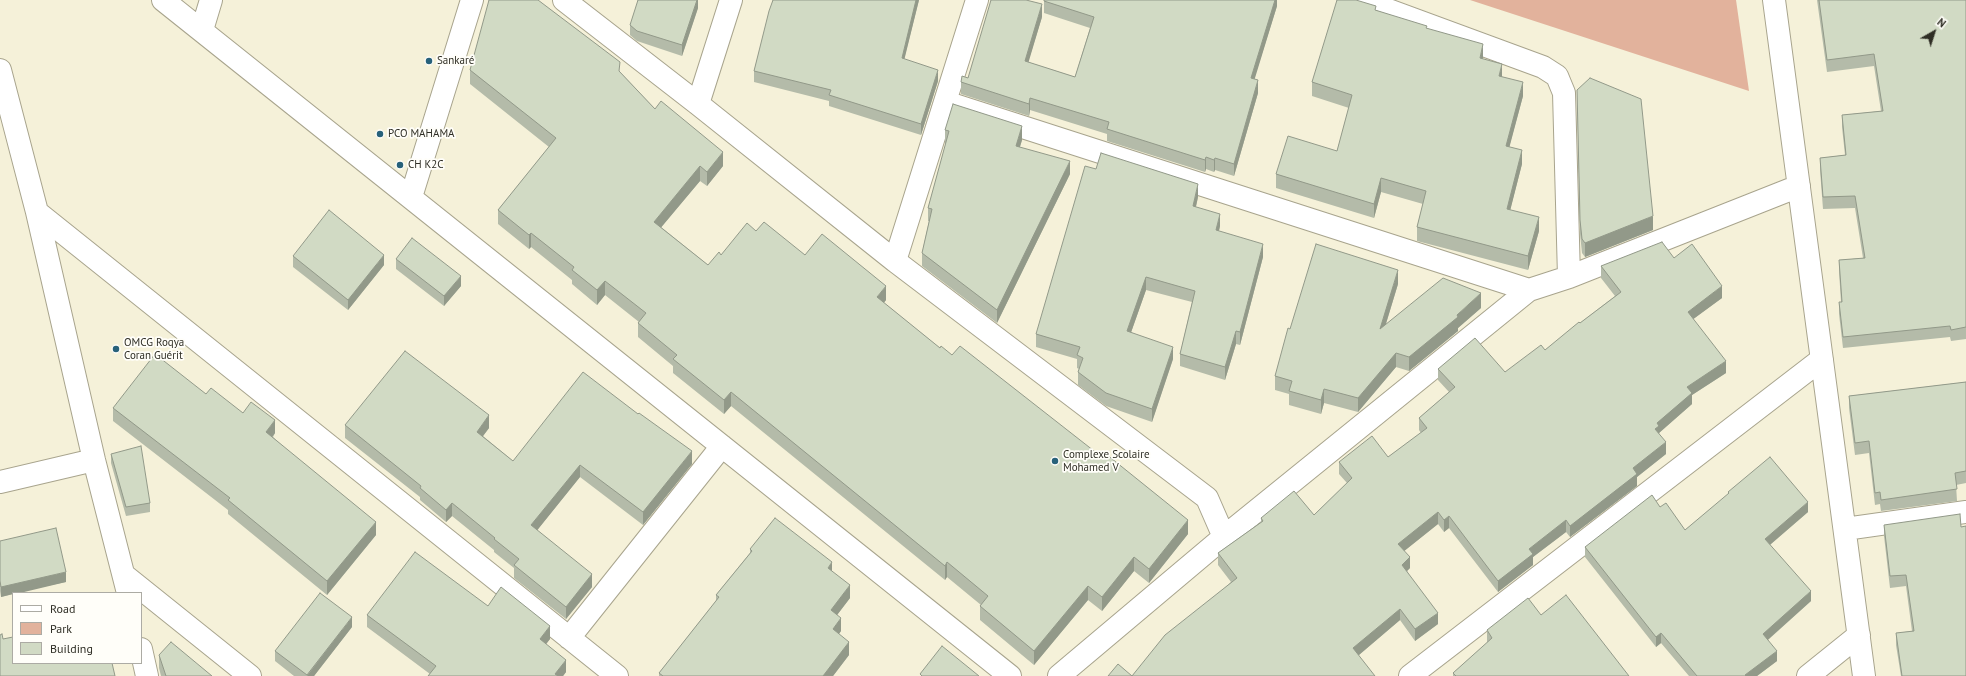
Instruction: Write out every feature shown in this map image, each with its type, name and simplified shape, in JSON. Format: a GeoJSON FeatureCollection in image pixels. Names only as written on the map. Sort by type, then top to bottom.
{"type":"FeatureCollection","features":[{"type":"Feature","properties":{"kind":"street"},"geometry":{"type":"LineString","coordinates":[[164,0],[1010,676]]}},
{"type":"Feature","properties":{"kind":"street"},"geometry":{"type":"LineString","coordinates":[[202,30],[211,0]]}},
{"type":"Feature","properties":{"kind":"street"},"geometry":{"type":"LineString","coordinates":[[411,197],[472,0]]}},
{"type":"Feature","properties":{"kind":"street"},"geometry":{"type":"LineString","coordinates":[[564,0],[698,104],[894,262],[1207,498],[1224,536]]}},
{"type":"Feature","properties":{"kind":"street"},"geometry":{"type":"LineString","coordinates":[[698,104],[731,0]]}},
{"type":"Feature","properties":{"kind":"street"},"geometry":{"type":"LineString","coordinates":[[894,262],[977,0]]}},
{"type":"Feature","properties":{"kind":"street"},"geometry":{"type":"LineString","coordinates":[[1361,0],[1543,67],[1557,76],[1564,92],[1569,277]]}},
{"type":"Feature","properties":{"kind":"street"},"geometry":{"type":"LineString","coordinates":[[1774,0],[1864,676]]}},
{"type":"Feature","properties":{"kind":"street"},"geometry":{"type":"LineString","coordinates":[[0,70],[37,212],[94,460],[126,584],[137,592]]}},
{"type":"Feature","properties":{"kind":"street"},"geometry":{"type":"LineString","coordinates":[[945,102],[1529,290]]}},
{"type":"Feature","properties":{"kind":"street"},"geometry":{"type":"LineString","coordinates":[[1059,676],[1224,536],[1529,290],[1569,277],[1799,186]]}},
{"type":"Feature","properties":{"kind":"street"},"geometry":{"type":"LineString","coordinates":[[37,212],[617,676]]}},
{"type":"Feature","properties":{"kind":"street"},"geometry":{"type":"LineString","coordinates":[[1410,676],[1822,359]]}},
{"type":"Feature","properties":{"kind":"street"},"geometry":{"type":"LineString","coordinates":[[569,638],[722,446]]}},
{"type":"Feature","properties":{"kind":"street"},"geometry":{"type":"LineString","coordinates":[[0,482],[94,460]]}},
{"type":"Feature","properties":{"kind":"street"},"geometry":{"type":"LineString","coordinates":[[1845,529],[1966,512]]}},
{"type":"Feature","properties":{"kind":"street"},"geometry":{"type":"LineString","coordinates":[[142,596],[250,676]]}},
{"type":"Feature","properties":{"kind":"street"},"geometry":{"type":"LineString","coordinates":[[1808,676],[1859,635]]}},
{"type":"Feature","properties":{"kind":"street"},"geometry":{"type":"LineString","coordinates":[[142,654],[147,676]]}},
{"type":"Feature","properties":{"kind":"green space"},"geometry":{"type":"Polygon","coordinates":[[[1470,0],[1736,0],[1749,91],[1470,0]]]}},
{"type":"Feature","properties":{"kind":"building"},"geometry":{"type":"Polygon","coordinates":[[[489,0],[538,0],[620,62],[619,71],[655,109],[661,101],[723,152],[707,172],[700,166],[654,222],[708,265],[719,252],[721,255],[747,223],[756,231],[764,222],[805,255],[822,234],[886,286],[877,297],[940,348],[941,346],[952,355],[960,346],[1103,458],[1106,454],[1188,520],[1149,569],[1134,557],[1102,597],[1088,586],[1034,651],[980,606],[988,596],[947,562],[945,566],[731,392],[724,400],[673,359],[677,355],[638,323],[646,313],[605,281],[597,290],[572,270],[574,267],[531,233],[529,235],[498,210],[556,138],[470,70],[489,0]]]}},
{"type":"Feature","properties":{"kind":"building"},"geometry":{"type":"Polygon","coordinates":[[[638,0],[697,0],[682,45],[637,31],[630,25],[638,0]]]}},
{"type":"Feature","properties":{"kind":"building"},"geometry":{"type":"Polygon","coordinates":[[[773,0],[916,0],[902,58],[938,70],[921,124],[829,95],[831,90],[754,71],[773,0]]]}},
{"type":"Feature","properties":{"kind":"building"},"geometry":{"type":"Polygon","coordinates":[[[991,0],[1026,0],[1042,4],[1025,61],[1075,77],[1094,17],[1044,0],[1275,0],[1251,78],[1258,80],[1234,164],[1215,158],[1214,160],[1206,157],[1205,160],[1107,129],[1109,122],[1030,98],[1029,104],[961,82],[962,76],[968,78],[991,0]]]}},
{"type":"Feature","properties":{"kind":"building"},"geometry":{"type":"Polygon","coordinates":[[[1337,0],[1356,0],[1376,6],[1375,10],[1427,26],[1426,28],[1483,44],[1480,58],[1502,64],[1499,76],[1523,82],[1506,146],[1522,150],[1507,209],[1539,217],[1528,256],[1417,227],[1426,191],[1381,178],[1374,204],[1276,174],[1288,136],[1337,151],[1352,95],[1312,82],[1337,0]]]}},
{"type":"Feature","properties":{"kind":"building"},"geometry":{"type":"Polygon","coordinates":[[[1819,0],[1966,0],[1966,327],[1951,330],[1950,326],[1843,337],[1839,302],[1842,302],[1839,260],[1865,258],[1855,196],[1823,197],[1820,158],[1846,155],[1842,115],[1883,111],[1874,54],[1827,60],[1819,0]]]}},
{"type":"Feature","properties":{"kind":"building"},"geometry":{"type":"Polygon","coordinates":[[[1590,78],[1641,99],[1653,216],[1585,243],[1582,239],[1580,220],[1577,90],[1590,78]]]}},
{"type":"Feature","properties":{"kind":"building"},"geometry":{"type":"Polygon","coordinates":[[[953,104],[1022,126],[1016,146],[1070,161],[997,310],[922,253],[932,209],[928,208],[949,131],[945,130],[953,104]]]}},
{"type":"Feature","properties":{"kind":"building"},"geometry":{"type":"Polygon","coordinates":[[[1101,153],[1198,184],[1193,206],[1220,214],[1216,230],[1263,244],[1240,332],[1236,331],[1225,367],[1180,354],[1195,291],[1146,277],[1127,331],[1173,347],[1152,409],[1106,393],[1078,372],[1083,358],[1077,355],[1080,347],[1036,334],[1085,166],[1096,169],[1101,153]]]}},
{"type":"Feature","properties":{"kind":"building"},"geometry":{"type":"Polygon","coordinates":[[[329,210],[384,255],[348,300],[293,256],[329,210]]]}},
{"type":"Feature","properties":{"kind":"building"},"geometry":{"type":"Polygon","coordinates":[[[412,238],[461,276],[444,296],[396,259],[412,238]]]}},
{"type":"Feature","properties":{"kind":"building"},"geometry":{"type":"Polygon","coordinates":[[[1662,242],[1674,258],[1692,244],[1722,286],[1688,312],[1726,361],[1687,387],[1692,393],[1657,423],[1659,426],[1655,429],[1666,442],[1633,468],[1637,474],[1570,526],[1566,520],[1529,549],[1533,554],[1498,581],[1449,516],[1444,520],[1438,512],[1398,544],[1410,557],[1402,565],[1438,613],[1415,629],[1400,609],[1353,648],[1375,676],[1132,676],[1165,635],[1237,578],[1218,553],[1263,521],[1261,518],[1294,491],[1314,515],[1352,478],[1339,462],[1372,436],[1388,457],[1427,428],[1419,418],[1455,387],[1438,369],[1475,338],[1505,372],[1541,345],[1545,350],[1579,322],[1580,323],[1621,292],[1601,266],[1662,242]]]}},
{"type":"Feature","properties":{"kind":"building"},"geometry":{"type":"Polygon","coordinates":[[[1316,244],[1398,270],[1380,329],[1443,278],[1481,293],[1457,315],[1458,317],[1409,357],[1396,353],[1358,398],[1324,389],[1321,400],[1289,391],[1292,381],[1275,376],[1288,328],[1290,329],[1316,244]]]}},
{"type":"Feature","properties":{"kind":"building"},"geometry":{"type":"Polygon","coordinates":[[[405,351],[489,415],[477,432],[513,461],[583,372],[638,414],[639,413],[692,451],[643,512],[580,465],[531,525],[592,574],[566,607],[514,565],[519,559],[494,539],[495,538],[452,503],[446,510],[420,488],[421,486],[345,425],[405,351]]]}},
{"type":"Feature","properties":{"kind":"building"},"geometry":{"type":"Polygon","coordinates":[[[155,354],[206,394],[211,388],[243,413],[251,402],[275,420],[266,432],[376,522],[327,581],[228,500],[230,498],[113,408],[155,354]]]}},
{"type":"Feature","properties":{"kind":"building"},"geometry":{"type":"Polygon","coordinates":[[[1966,382],[1966,471],[1955,473],[1957,489],[1881,500],[1880,492],[1875,493],[1869,441],[1855,443],[1849,396],[1966,382]]]}},
{"type":"Feature","properties":{"kind":"building"},"geometry":{"type":"Polygon","coordinates":[[[141,446],[150,503],[126,507],[111,454],[141,446]]]}},
{"type":"Feature","properties":{"kind":"building"},"geometry":{"type":"Polygon","coordinates":[[[1770,457],[1808,502],[1765,539],[1811,591],[1763,634],[1777,651],[1745,675],[1746,676],[1697,676],[1661,633],[1656,637],[1585,547],[1652,495],[1660,507],[1666,503],[1685,530],[1770,457]]]}},
{"type":"Feature","properties":{"kind":"building"},"geometry":{"type":"Polygon","coordinates":[[[1960,514],[1961,527],[1966,526],[1966,676],[1902,676],[1896,633],[1914,631],[1906,575],[1890,576],[1884,525],[1960,514]]]}},
{"type":"Feature","properties":{"kind":"building"},"geometry":{"type":"Polygon","coordinates":[[[775,518],[832,562],[828,568],[850,585],[831,610],[841,618],[833,629],[849,642],[823,676],[663,676],[659,673],[719,597],[716,595],[752,551],[750,549],[775,518]]]}},
{"type":"Feature","properties":{"kind":"building"},"geometry":{"type":"Polygon","coordinates":[[[56,528],[66,572],[1,587],[0,541],[56,528]]]}},
{"type":"Feature","properties":{"kind":"building"},"geometry":{"type":"Polygon","coordinates":[[[415,552],[488,606],[501,587],[550,626],[540,639],[566,660],[555,674],[558,676],[428,676],[436,666],[367,615],[415,552]]]}},
{"type":"Feature","properties":{"kind":"building"},"geometry":{"type":"Polygon","coordinates":[[[320,593],[352,617],[307,675],[275,651],[320,593]]]}},
{"type":"Feature","properties":{"kind":"building"},"geometry":{"type":"Polygon","coordinates":[[[1566,595],[1629,676],[1456,676],[1453,673],[1492,638],[1487,630],[1528,598],[1541,615],[1566,595]]]}},
{"type":"Feature","properties":{"kind":"building"},"geometry":{"type":"Polygon","coordinates":[[[2,634],[3,639],[12,637],[12,664],[112,664],[115,676],[0,676],[0,635],[2,634]]]}},
{"type":"Feature","properties":{"kind":"building"},"geometry":{"type":"Polygon","coordinates":[[[171,642],[212,676],[166,676],[159,655],[171,642]]]}},
{"type":"Feature","properties":{"kind":"building"},"geometry":{"type":"Polygon","coordinates":[[[942,646],[979,676],[922,676],[920,674],[942,646]]]}},
{"type":"Feature","properties":{"kind":"building"},"geometry":{"type":"Polygon","coordinates":[[[1118,664],[1132,676],[1108,676],[1118,664]]]}},
{"type":"Feature","properties":{"kind":"place","name":"Sankaré"},"geometry":{"type":"Point","coordinates":[429,61]}},
{"type":"Feature","properties":{"kind":"place","name":"PCO MAHAMA"},"geometry":{"type":"Point","coordinates":[380,134]}},
{"type":"Feature","properties":{"kind":"place","name":"CH K2C"},"geometry":{"type":"Point","coordinates":[400,165]}},
{"type":"Feature","properties":{"kind":"place","name":"OMCG Roqya Coran Guérit"},"geometry":{"type":"Point","coordinates":[116,349]}},
{"type":"Feature","properties":{"kind":"place","name":"Complexe Scolaire Mohamed V"},"geometry":{"type":"Point","coordinates":[1055,461]}}]}
